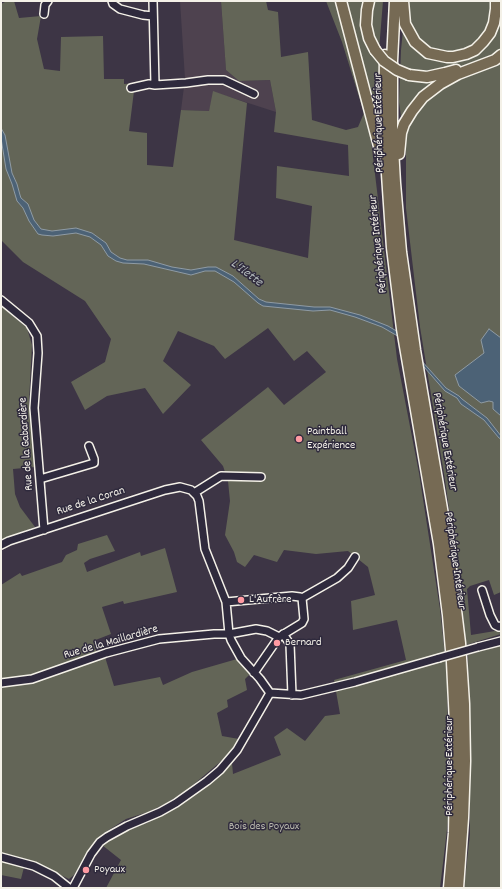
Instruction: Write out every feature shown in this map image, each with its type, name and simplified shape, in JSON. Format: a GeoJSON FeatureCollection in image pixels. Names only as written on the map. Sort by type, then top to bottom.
{"type":"FeatureCollection","features":[{"type":"Feature","properties":{"kind":"highway"},"geometry":{"type":"LineString","coordinates":[[341,1],[378,141],[383,194],[388,202]]}},
{"type":"Feature","properties":{"kind":"highway"},"geometry":{"type":"LineString","coordinates":[[369,1],[366,26],[369,38],[375,50],[384,61],[397,70],[409,75],[426,77],[445,74],[501,55]]}},
{"type":"Feature","properties":{"kind":"highway","name":"Périphérique Intérieur"},"geometry":{"type":"LineString","coordinates":[[388,1],[384,130],[392,248],[407,328],[408,365],[439,544],[452,662],[456,785],[449,888]]}},
{"type":"Feature","properties":{"kind":"highway","name":"Périphérique Extérieur"},"geometry":{"type":"LineString","coordinates":[[394,1],[392,122],[395,183],[407,328],[418,371],[446,530],[455,592],[460,643],[464,704],[465,761],[458,888]]}},
{"type":"Feature","properties":{"kind":"highway"},"geometry":{"type":"LineString","coordinates":[[393,40],[397,38],[399,1]]}},
{"type":"Feature","properties":{"kind":"highway"},"geometry":{"type":"LineString","coordinates":[[403,1],[405,24],[408,32],[415,42],[428,53],[447,57],[461,56],[470,52],[484,42],[494,23],[496,1]]}},
{"type":"Feature","properties":{"kind":"highway"},"geometry":{"type":"LineString","coordinates":[[395,183],[399,174],[399,156],[402,133],[408,117],[417,103],[427,93],[440,84],[458,74],[495,60],[501,55]]}},
{"type":"Feature","properties":{"kind":"street"},"geometry":{"type":"LineString","coordinates":[[44,14],[45,5],[48,1]]}},
{"type":"Feature","properties":{"kind":"street"},"geometry":{"type":"LineString","coordinates":[[112,1],[113,4],[120,9],[153,16]]}},
{"type":"Feature","properties":{"kind":"street"},"geometry":{"type":"LineString","coordinates":[[153,1],[155,85]]}},
{"type":"Feature","properties":{"kind":"street"},"geometry":{"type":"LineString","coordinates":[[131,88],[149,84],[155,85],[224,80],[254,94]]}},
{"type":"Feature","properties":{"kind":"street","name":"Rue de la Gabardière"},"geometry":{"type":"LineString","coordinates":[[1,300],[29,323],[37,336],[38,354],[34,408],[44,530]]}},
{"type":"Feature","properties":{"kind":"street"},"geometry":{"type":"LineString","coordinates":[[40,479],[94,463],[89,446]]}},
{"type":"Feature","properties":{"kind":"street"},"geometry":{"type":"LineString","coordinates":[[261,477],[220,476],[192,490],[199,503],[205,549],[226,602],[229,634],[236,651],[270,693]]}},
{"type":"Feature","properties":{"kind":"street","name":"Rue de la Coran"},"geometry":{"type":"LineString","coordinates":[[1,545],[9,541],[165,490],[180,487],[192,490]]}},
{"type":"Feature","properties":{"kind":"street"},"geometry":{"type":"LineString","coordinates":[[226,602],[292,596],[300,596],[302,598],[337,578],[348,568],[355,557]]}},
{"type":"Feature","properties":{"kind":"street"},"geometry":{"type":"LineString","coordinates":[[482,590],[490,615],[495,625],[498,627],[501,626]]}},
{"type":"Feature","properties":{"kind":"street"},"geometry":{"type":"LineString","coordinates":[[254,673],[281,636],[302,623],[304,619],[302,598]]}},
{"type":"Feature","properties":{"kind":"street","name":"Rue de la Maillardière"},"geometry":{"type":"LineString","coordinates":[[1,683],[32,679],[106,653],[159,639],[229,634],[256,629],[281,636]]}},
{"type":"Feature","properties":{"kind":"street"},"geometry":{"type":"LineString","coordinates":[[281,636],[290,644],[292,695]]}},
{"type":"Feature","properties":{"kind":"street"},"geometry":{"type":"LineString","coordinates":[[270,693],[301,695],[501,641]]}},
{"type":"Feature","properties":{"kind":"street"},"geometry":{"type":"LineString","coordinates":[[73,888],[91,854],[100,842],[127,826],[160,812],[170,806],[207,781],[220,770],[237,750],[270,693]]}},
{"type":"Feature","properties":{"kind":"street"},"geometry":{"type":"LineString","coordinates":[[1,857],[34,866],[54,876],[69,888]]}},
{"type":"Feature","properties":{"kind":"shaded area"},"geometry":{"type":"Polygon","coordinates":[[[180,1],[221,1],[226,70],[239,81],[270,80],[276,112],[214,92],[209,111],[181,110],[185,79],[180,1]]]}},
{"type":"Feature","properties":{"kind":"green space","name":"Bois des Poyaux"},"geometry":{"type":"Polygon","coordinates":[[[7,1],[14,1],[19,18],[41,16],[37,39],[44,69],[60,71],[61,37],[103,36],[104,79],[124,79],[124,84],[135,83],[129,131],[147,133],[147,165],[173,167],[181,110],[209,111],[213,91],[247,103],[234,240],[308,258],[312,206],[276,198],[277,166],[349,176],[348,145],[274,132],[276,112],[270,80],[239,81],[226,70],[221,1],[266,1],[268,10],[278,12],[281,57],[308,52],[312,120],[346,130],[358,127],[364,113],[342,42],[326,1],[337,1],[368,115],[397,359],[419,473],[440,609],[447,673],[449,813],[440,888],[106,888],[121,860],[102,845],[109,839],[132,827],[147,823],[180,806],[220,775],[232,763],[233,774],[281,755],[274,737],[287,728],[305,741],[325,716],[340,714],[334,680],[406,660],[397,620],[353,630],[351,601],[375,595],[368,567],[348,551],[316,554],[284,550],[277,562],[254,555],[245,567],[237,562],[234,552],[225,535],[230,501],[228,481],[223,466],[201,440],[268,387],[284,405],[326,372],[307,351],[294,361],[268,328],[225,359],[214,346],[178,331],[163,361],[191,385],[163,414],[145,388],[107,396],[85,410],[71,382],[105,362],[111,339],[85,301],[23,262],[1,240],[1,4],[7,1]]]}},
{"type":"Feature","properties":{"kind":"green space"},"geometry":{"type":"Polygon","coordinates":[[[344,1],[364,1],[361,22],[363,36],[367,47],[379,64],[377,122],[344,1]]]}},
{"type":"Feature","properties":{"kind":"green space"},"geometry":{"type":"Polygon","coordinates":[[[371,1],[383,1],[379,50],[372,39],[369,15],[371,1]]]}},
{"type":"Feature","properties":{"kind":"green space"},"geometry":{"type":"Polygon","coordinates":[[[406,1],[501,1],[501,592],[494,595],[489,580],[470,586],[467,589],[471,635],[501,630],[501,634],[466,645],[461,595],[445,480],[420,327],[406,208],[406,154],[399,102],[401,50],[406,1]]]}},
{"type":"Feature","properties":{"kind":"green space"},"geometry":{"type":"Polygon","coordinates":[[[1,306],[27,328],[32,345],[29,401],[35,467],[13,469],[15,494],[20,507],[35,527],[1,541],[1,306]]]}},
{"type":"Feature","properties":{"kind":"green space"},"geometry":{"type":"Polygon","coordinates":[[[107,535],[115,551],[90,559],[84,563],[87,572],[140,552],[141,556],[165,548],[177,592],[124,604],[123,601],[102,607],[111,634],[93,641],[97,653],[35,675],[1,680],[1,585],[20,573],[22,576],[62,562],[66,555],[77,550],[78,544],[107,535]]]}},
{"type":"Feature","properties":{"kind":"green space"},"geometry":{"type":"Polygon","coordinates":[[[501,645],[501,888],[464,888],[470,834],[468,655],[501,645]]]}},
{"type":"Feature","properties":{"kind":"green space"},"geometry":{"type":"Polygon","coordinates":[[[105,657],[114,686],[160,677],[163,685],[192,672],[237,659],[250,674],[245,679],[247,690],[227,700],[228,707],[217,713],[222,736],[239,739],[226,757],[187,790],[165,804],[148,812],[126,819],[104,833],[91,848],[74,875],[69,879],[28,860],[1,853],[1,686],[57,673],[105,657]]]}},
{"type":"Feature","properties":{"kind":"green space"},"geometry":{"type":"Polygon","coordinates":[[[1,861],[24,867],[21,879],[1,875],[1,861]]]}},
{"type":"Feature","properties":{"kind":"water"},"geometry":{"type":"Polygon","coordinates":[[[1,128],[5,135],[12,173],[21,198],[28,204],[34,220],[41,229],[52,231],[76,228],[92,233],[106,243],[111,252],[120,258],[127,260],[148,260],[172,267],[191,270],[216,267],[233,276],[259,299],[266,302],[314,307],[330,307],[360,315],[388,326],[405,336],[420,359],[446,388],[459,396],[487,418],[501,436],[501,439],[484,420],[461,404],[457,398],[445,391],[424,367],[406,353],[401,338],[382,327],[330,310],[313,311],[263,306],[234,282],[215,271],[205,271],[191,275],[144,264],[123,263],[116,261],[108,256],[101,245],[90,237],[76,233],[53,236],[38,234],[29,221],[23,208],[17,201],[6,169],[1,138],[1,128]]]}},
{"type":"Feature","properties":{"kind":"water"},"geometry":{"type":"Polygon","coordinates":[[[489,329],[501,338],[501,416],[493,409],[493,402],[489,401],[481,403],[459,386],[455,375],[484,353],[481,340],[489,329]]]}},
{"type":"Feature","properties":{"kind":"place","name":"Paintball Expérience"},"geometry":{"type":"Point","coordinates":[299,439]}},
{"type":"Feature","properties":{"kind":"place","name":"L'Aufrère"},"geometry":{"type":"Point","coordinates":[241,600]}},
{"type":"Feature","properties":{"kind":"place","name":"Bernard"},"geometry":{"type":"Point","coordinates":[277,643]}},
{"type":"Feature","properties":{"kind":"place","name":"Poyaux"},"geometry":{"type":"Point","coordinates":[86,870]}},
{"type":"Feature","properties":{"kind":"water label","name":"L'Ilette"},"geometry":{"type":"Point","coordinates":[246,274]}}]}
